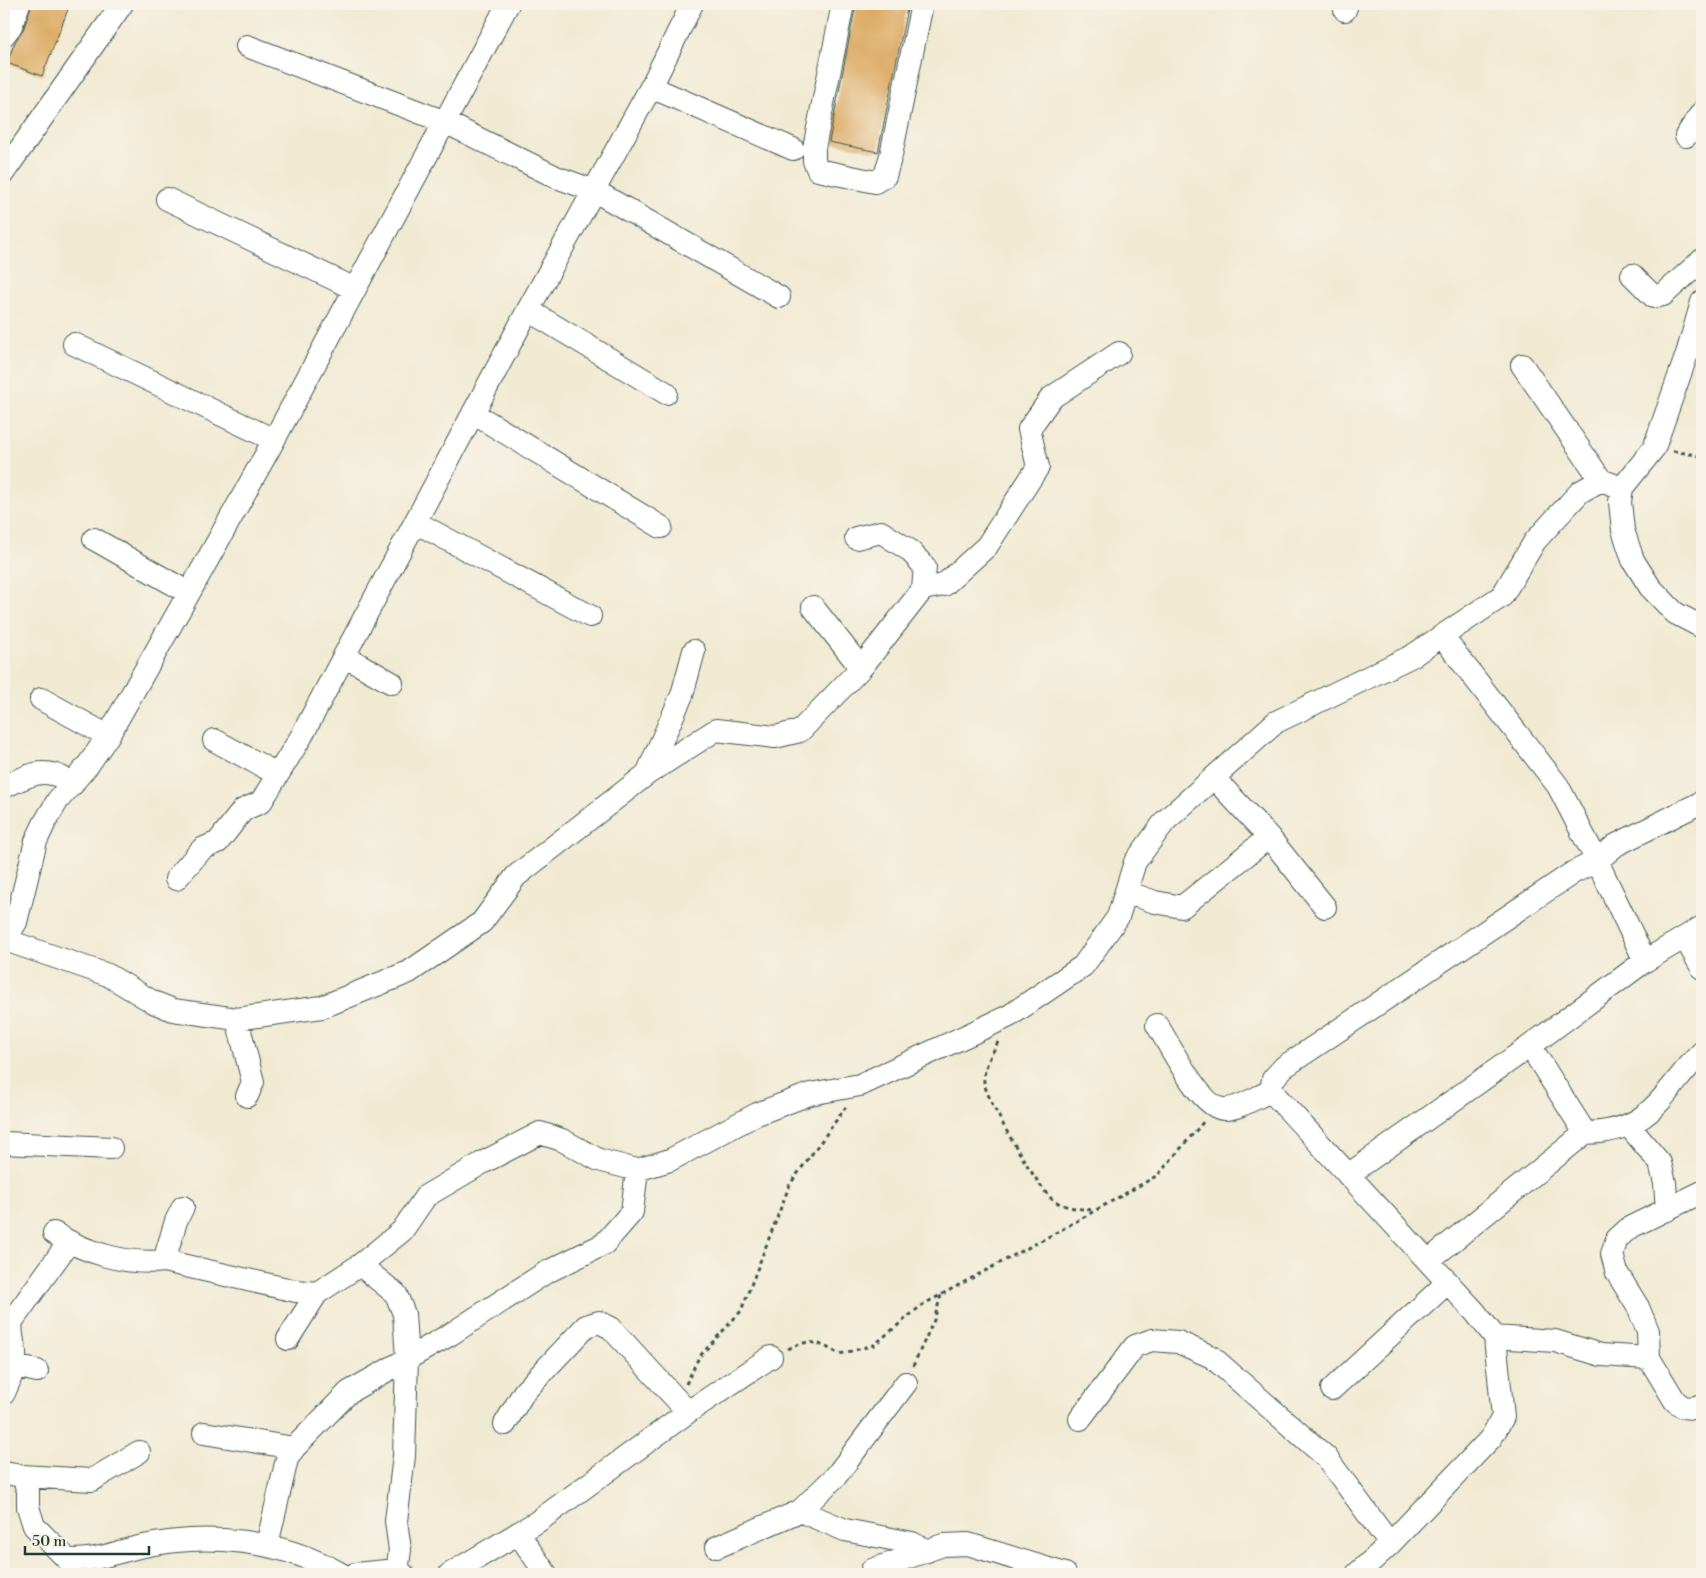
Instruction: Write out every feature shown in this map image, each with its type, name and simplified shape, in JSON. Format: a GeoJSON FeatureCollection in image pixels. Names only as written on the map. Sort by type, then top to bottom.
{"type":"FeatureCollection","features":[{"type":"Feature","properties":{"kind":"street"},"geometry":{"type":"LineString","coordinates":[[4,35],[11,26],[19,4]]}},
{"type":"Feature","properties":{"kind":"street"},"geometry":{"type":"LineString","coordinates":[[4,172],[122,4]]}},
{"type":"Feature","properties":{"kind":"street"},"geometry":{"type":"LineString","coordinates":[[508,4],[274,440],[189,593],[108,736],[73,784],[58,800],[36,841],[16,922],[5,941],[108,975],[153,1002],[173,1010],[236,1019],[322,1007],[409,972],[482,922],[516,876],[647,774],[716,730],[775,737],[800,731],[861,668],[922,589],[925,567],[909,550],[881,532],[856,538]]}},
{"type":"Feature","properties":{"kind":"street"},"geometry":{"type":"LineString","coordinates":[[176,879],[202,849],[218,842],[243,810],[261,802],[301,737],[528,310],[651,87],[692,4]]}},
{"type":"Feature","properties":{"kind":"street"},"geometry":{"type":"LineString","coordinates":[[843,4],[814,148],[814,161],[818,170],[875,182],[885,176],[891,155],[922,4]]}},
{"type":"Feature","properties":{"kind":"street"},"geometry":{"type":"LineString","coordinates":[[247,46],[445,122],[556,177],[595,191],[779,297]]}},
{"type":"Feature","properties":{"kind":"street"},"geometry":{"type":"LineString","coordinates":[[651,87],[793,150]]}},
{"type":"Feature","properties":{"kind":"street"},"geometry":{"type":"LineString","coordinates":[[1686,136],[1702,112]]}},
{"type":"Feature","properties":{"kind":"street"},"geometry":{"type":"LineString","coordinates":[[167,199],[355,289]]}},
{"type":"Feature","properties":{"kind":"street"},"geometry":{"type":"LineString","coordinates":[[1632,274],[1654,297],[1663,295],[1702,260]]}},
{"type":"Feature","properties":{"kind":"street"},"geometry":{"type":"LineString","coordinates":[[288,1339],[317,1293],[360,1265],[402,1231],[426,1196],[482,1163],[540,1133],[562,1140],[599,1160],[637,1170],[670,1160],[757,1114],[810,1094],[860,1085],[1009,1016],[1083,966],[1118,917],[1135,862],[1165,821],[1276,722],[1412,656],[1502,596],[1535,540],[1580,492],[1611,484],[1654,448],[1687,354],[1702,302]]}},
{"type":"Feature","properties":{"kind":"street"},"geometry":{"type":"LineString","coordinates":[[528,310],[666,393]]}},
{"type":"Feature","properties":{"kind":"street"},"geometry":{"type":"LineString","coordinates":[[74,344],[274,440]]}},
{"type":"Feature","properties":{"kind":"street"},"geometry":{"type":"LineString","coordinates":[[922,589],[944,585],[987,546],[1038,467],[1029,429],[1051,398],[1119,354]]}},
{"type":"Feature","properties":{"kind":"street"},"geometry":{"type":"LineString","coordinates":[[1522,365],[1611,484],[1620,502],[1623,530],[1633,560],[1650,587],[1675,613],[1702,627]]}},
{"type":"Feature","properties":{"kind":"street"},"geometry":{"type":"LineString","coordinates":[[473,413],[661,527]]}},
{"type":"Feature","properties":{"kind":"street"},"geometry":{"type":"LineString","coordinates":[[415,522],[590,616]]}},
{"type":"Feature","properties":{"kind":"street"},"geometry":{"type":"LineString","coordinates":[[94,539],[189,593]]}},
{"type":"Feature","properties":{"kind":"street"},"geometry":{"type":"LineString","coordinates":[[813,607],[861,668]]}},
{"type":"Feature","properties":{"kind":"street"},"geometry":{"type":"LineString","coordinates":[[1442,636],[1558,786],[1597,861],[1645,961]]}},
{"type":"Feature","properties":{"kind":"street"},"geometry":{"type":"LineString","coordinates":[[647,774],[682,695],[694,651]]}},
{"type":"Feature","properties":{"kind":"street"},"geometry":{"type":"LineString","coordinates":[[344,656],[392,683]]}},
{"type":"Feature","properties":{"kind":"street"},"geometry":{"type":"LineString","coordinates":[[40,699],[108,736]]}},
{"type":"Feature","properties":{"kind":"street"},"geometry":{"type":"LineString","coordinates":[[214,740],[277,774]]}},
{"type":"Feature","properties":{"kind":"street"},"geometry":{"type":"LineString","coordinates":[[4,787],[32,774],[47,772],[60,775],[73,784]]}},
{"type":"Feature","properties":{"kind":"street"},"geometry":{"type":"LineString","coordinates":[[1214,778],[1269,837],[1325,907]]}},
{"type":"Feature","properties":{"kind":"street"},"geometry":{"type":"LineString","coordinates":[[1271,1091],[1273,1080],[1284,1067],[1574,872],[1597,861],[1616,845],[1702,802]]}},
{"type":"Feature","properties":{"kind":"street"},"geometry":{"type":"LineString","coordinates":[[1126,892],[1155,902],[1182,908],[1269,837]]}},
{"type":"Feature","properties":{"kind":"street"},"geometry":{"type":"LineString","coordinates":[[1348,1174],[1530,1046],[1645,961],[1694,933],[1702,968]]}},
{"type":"Feature","properties":{"kind":"street"},"geometry":{"type":"LineString","coordinates":[[236,1019],[253,1082],[247,1096]]}},
{"type":"Feature","properties":{"kind":"street"},"geometry":{"type":"LineString","coordinates":[[1157,1025],[1203,1098],[1215,1108],[1227,1109],[1271,1091]]}},
{"type":"Feature","properties":{"kind":"street"},"geometry":{"type":"LineString","coordinates":[[1530,1046],[1585,1133]]}},
{"type":"Feature","properties":{"kind":"street"},"geometry":{"type":"LineString","coordinates":[[1428,1261],[1585,1133],[1606,1132],[1629,1126],[1659,1102],[1686,1068],[1702,1052]]}},
{"type":"Feature","properties":{"kind":"street"},"geometry":{"type":"LineString","coordinates":[[1271,1091],[1448,1282],[1495,1337],[1503,1417],[1491,1438],[1390,1544],[1358,1574]]}},
{"type":"Feature","properties":{"kind":"street"},"geometry":{"type":"LineString","coordinates":[[1629,1126],[1660,1163],[1666,1183],[1667,1210]]}},
{"type":"Feature","properties":{"kind":"street"},"geometry":{"type":"LineString","coordinates":[[4,1143],[111,1148]]}},
{"type":"Feature","properties":{"kind":"street"},"geometry":{"type":"LineString","coordinates":[[266,1545],[287,1459],[294,1448],[348,1392],[451,1334],[545,1273],[604,1244],[632,1212],[637,1170]]}},
{"type":"Feature","properties":{"kind":"street"},"geometry":{"type":"LineString","coordinates":[[1702,1192],[1629,1228],[1617,1239],[1612,1254],[1617,1273],[1638,1307],[1648,1331],[1649,1358],[1675,1401],[1683,1407],[1694,1408],[1702,1405]]}},
{"type":"Feature","properties":{"kind":"street"},"geometry":{"type":"LineString","coordinates":[[164,1261],[176,1221],[183,1207]]}},
{"type":"Feature","properties":{"kind":"street"},"geometry":{"type":"LineString","coordinates":[[4,1393],[14,1366],[15,1352],[10,1331],[12,1321],[61,1238],[114,1258],[143,1263],[164,1261],[296,1291],[317,1293]]}},
{"type":"Feature","properties":{"kind":"street"},"geometry":{"type":"LineString","coordinates":[[355,1574],[400,1573],[400,1550],[396,1521],[404,1456],[407,1359],[404,1314],[396,1294],[360,1265]]}},
{"type":"Feature","properties":{"kind":"street"},"geometry":{"type":"LineString","coordinates":[[1332,1389],[1448,1282]]}},
{"type":"Feature","properties":{"kind":"street"},"geometry":{"type":"LineString","coordinates":[[505,1424],[524,1392],[586,1326],[599,1322],[611,1328],[688,1412]]}},
{"type":"Feature","properties":{"kind":"street"},"geometry":{"type":"LineString","coordinates":[[1495,1337],[1555,1341],[1601,1355],[1649,1358]]}},
{"type":"Feature","properties":{"kind":"street"},"geometry":{"type":"LineString","coordinates":[[1080,1419],[1135,1346],[1152,1340],[1178,1342],[1212,1357],[1326,1458],[1390,1544]]}},
{"type":"Feature","properties":{"kind":"street"},"geometry":{"type":"LineString","coordinates":[[450,1574],[518,1533],[688,1412],[771,1357]]}},
{"type":"Feature","properties":{"kind":"street"},"geometry":{"type":"LineString","coordinates":[[14,1366],[37,1371]]}},
{"type":"Feature","properties":{"kind":"street"},"geometry":{"type":"LineString","coordinates":[[717,1546],[800,1511],[836,1476],[906,1383]]}},
{"type":"Feature","properties":{"kind":"street"},"geometry":{"type":"LineString","coordinates":[[204,1434],[294,1448]]}},
{"type":"Feature","properties":{"kind":"street"},"geometry":{"type":"LineString","coordinates":[[13,1475],[92,1480],[138,1452]]}},
{"type":"Feature","properties":{"kind":"street"},"geometry":{"type":"LineString","coordinates":[[13,1475],[28,1490],[28,1507],[34,1526],[62,1567],[138,1547],[185,1540],[246,1540],[324,1564],[341,1574]]}},
{"type":"Feature","properties":{"kind":"street"},"geometry":{"type":"LineString","coordinates":[[800,1511],[845,1530],[912,1543],[927,1551]]}},
{"type":"Feature","properties":{"kind":"street"},"geometry":{"type":"LineString","coordinates":[[518,1533],[546,1574]]}},
{"type":"Feature","properties":{"kind":"street"},"geometry":{"type":"LineString","coordinates":[[872,1570],[943,1546],[968,1544],[1020,1567],[1065,1574]]}},
{"type":"Feature","properties":{"kind":"path"},"geometry":{"type":"LineString","coordinates":[[1654,448],[1702,456]]}},
{"type":"Feature","properties":{"kind":"path"},"geometry":{"type":"LineString","coordinates":[[1009,1016],[985,1071],[986,1091],[1045,1194],[1064,1206],[1095,1210]]}},
{"type":"Feature","properties":{"kind":"path"},"geometry":{"type":"LineString","coordinates":[[688,1412],[686,1383],[699,1356],[741,1311],[790,1184],[828,1135],[860,1085]]}},
{"type":"Feature","properties":{"kind":"path"},"geometry":{"type":"LineString","coordinates":[[771,1357],[803,1341],[822,1346],[840,1354],[874,1345],[922,1305],[1158,1175],[1215,1108]]}},
{"type":"Feature","properties":{"kind":"path"},"geometry":{"type":"LineString","coordinates":[[906,1383],[934,1320],[941,1294]]}},
{"type":"Feature","properties":{"kind":"building"},"geometry":{"type":"Polygon","coordinates":[[[32,4],[70,4],[42,76],[7,63],[15,42],[23,30],[32,4]]]}},
{"type":"Feature","properties":{"kind":"building"},"geometry":{"type":"Polygon","coordinates":[[[856,4],[908,4],[878,152],[829,142],[856,4]]]}}]}
